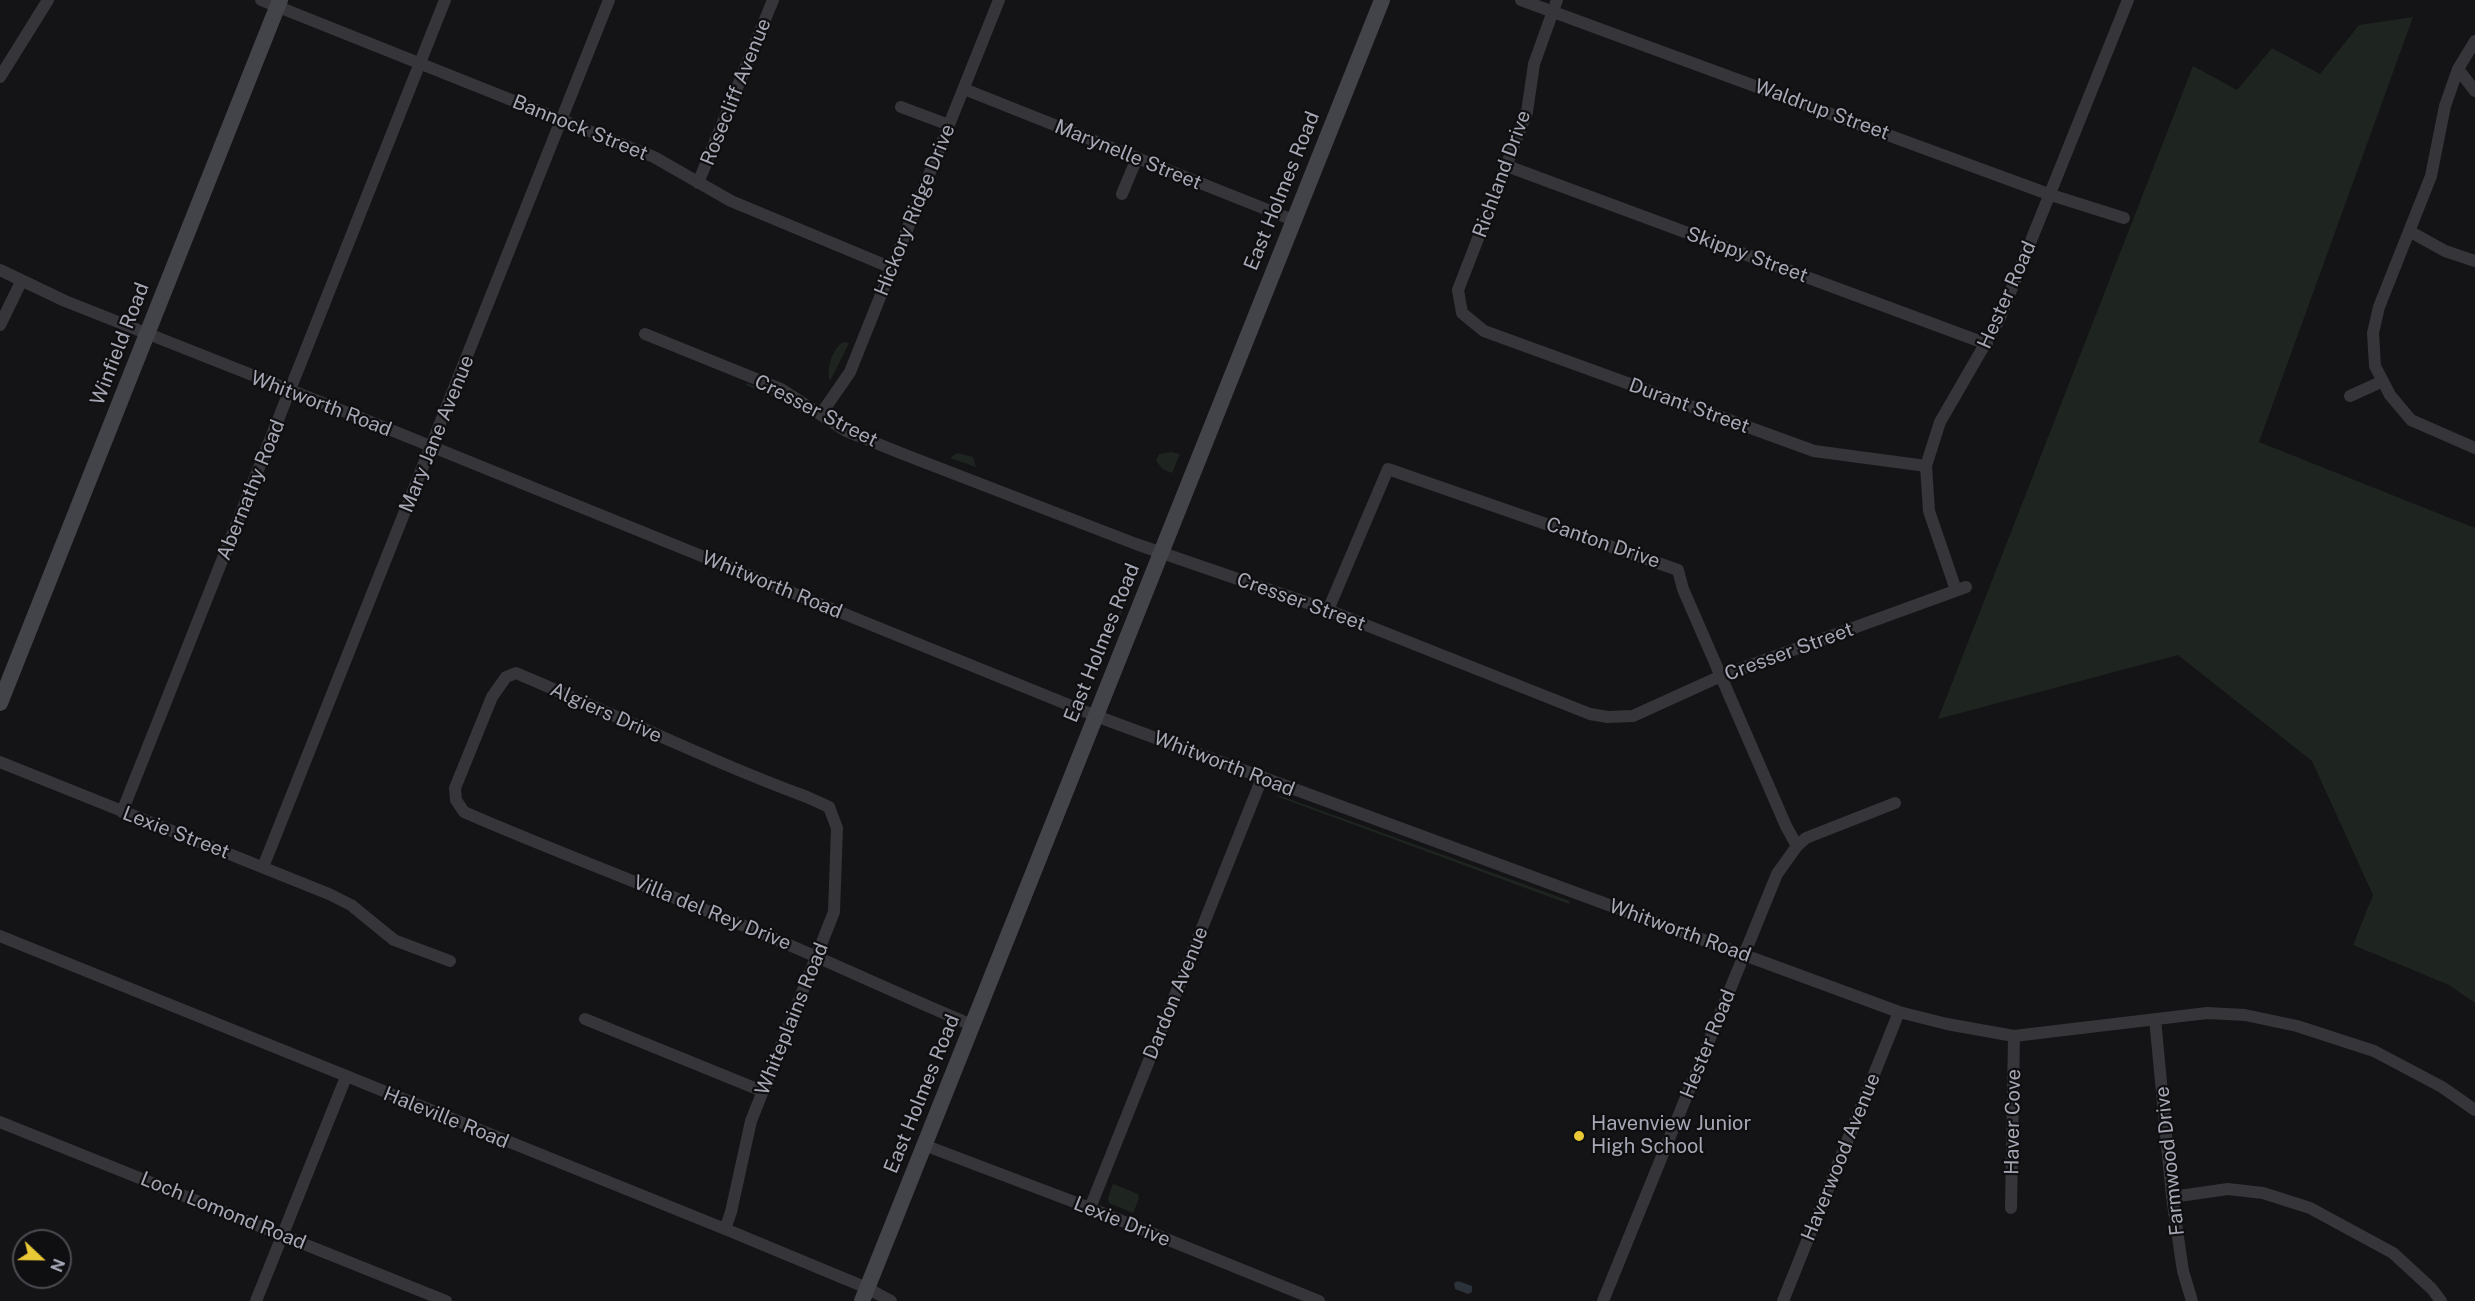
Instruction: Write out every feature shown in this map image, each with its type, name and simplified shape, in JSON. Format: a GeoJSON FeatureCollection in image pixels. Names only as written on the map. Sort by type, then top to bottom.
{"type":"FeatureCollection","features":[{"type":"Feature","properties":{"kind":"main road","name":"East Holmes Road"},"geometry":{"type":"LineString","coordinates":[[864,1294],[1382,0]]}},
{"type":"Feature","properties":{"kind":"main road","name":"Winfield Road"},"geometry":{"type":"LineString","coordinates":[[0,703],[146,334],[273,2]]}},
{"type":"Feature","properties":{"kind":"street"},"geometry":{"type":"LineString","coordinates":[[0,77],[48,0]]}},
{"type":"Feature","properties":{"kind":"street","name":"Abernathy Road"},"geometry":{"type":"LineString","coordinates":[[122,812],[446,0]]}},
{"type":"Feature","properties":{"kind":"street","name":"Mary Jane Avenue"},"geometry":{"type":"LineString","coordinates":[[263,867],[609,0]]}},
{"type":"Feature","properties":{"kind":"street","name":"Rosecliff Avenue"},"geometry":{"type":"LineString","coordinates":[[698,183],[773,0]]}},
{"type":"Feature","properties":{"kind":"street","name":"Hickory Ridge Drive"},"geometry":{"type":"LineString","coordinates":[[821,414],[850,372],[999,0]]}},
{"type":"Feature","properties":{"kind":"street","name":"Waldrup Street"},"geometry":{"type":"LineString","coordinates":[[1521,0],[1555,6],[2050,195],[2124,218]]}},
{"type":"Feature","properties":{"kind":"street","name":"Hester Road"},"geometry":{"type":"LineString","coordinates":[[1961,589],[1929,511],[1926,466],[1940,422],[1987,344],[2128,0]]}},
{"type":"Feature","properties":{"kind":"street","name":"Bannock Street"},"geometry":{"type":"LineString","coordinates":[[273,2],[654,157],[731,201],[892,268]]}},
{"type":"Feature","properties":{"kind":"street","name":"Richland Drive"},"geometry":{"type":"LineString","coordinates":[[1462,313],[1458,290],[1527,112],[1534,64],[1555,6]]}},
{"type":"Feature","properties":{"kind":"street"},"geometry":{"type":"LineString","coordinates":[[2475,41],[2458,69],[2445,106],[2430,176],[2379,307],[2373,333],[2375,366],[2390,395],[2411,420],[2475,448]]}},
{"type":"Feature","properties":{"kind":"street"},"geometry":{"type":"LineString","coordinates":[[2458,69],[2475,91]]}},
{"type":"Feature","properties":{"kind":"street","name":"Marynelle Street"},"geometry":{"type":"LineString","coordinates":[[964,89],[1293,220]]}},
{"type":"Feature","properties":{"kind":"street"},"geometry":{"type":"LineString","coordinates":[[901,107],[949,125]]}},
{"type":"Feature","properties":{"kind":"street"},"geometry":{"type":"LineString","coordinates":[[1122,194],[1137,158]]}},
{"type":"Feature","properties":{"kind":"street","name":"Skippy Street"},"geometry":{"type":"LineString","coordinates":[[1507,166],[1987,344]]}},
{"type":"Feature","properties":{"kind":"street"},"geometry":{"type":"LineString","coordinates":[[2409,231],[2445,251],[2475,261]]}},
{"type":"Feature","properties":{"kind":"street","name":"Whitworth Road"},"geometry":{"type":"LineString","coordinates":[[0,270],[21,282],[146,334],[1096,716],[1899,1012],[1947,1024],[2014,1036],[2208,1013],[2246,1015],[2297,1026],[2374,1051],[2442,1087],[2475,1110]]}},
{"type":"Feature","properties":{"kind":"street"},"geometry":{"type":"LineString","coordinates":[[0,325],[21,282]]}},
{"type":"Feature","properties":{"kind":"street","name":"Durant Street"},"geometry":{"type":"LineString","coordinates":[[1462,313],[1484,331],[1814,451],[1926,466]]}},
{"type":"Feature","properties":{"kind":"street","name":"Cresser Street"},"geometry":{"type":"LineString","coordinates":[[645,334],[781,389],[846,431],[1161,553],[1328,610],[1590,714],[1633,716],[1721,676],[1961,589]]}},
{"type":"Feature","properties":{"kind":"street"},"geometry":{"type":"LineString","coordinates":[[2350,396],[2383,381]]}},
{"type":"Feature","properties":{"kind":"street","name":"Canton Drive"},"geometry":{"type":"LineString","coordinates":[[1328,610],[1388,469],[1678,570],[1683,589],[1786,826],[1797,846]]}},
{"type":"Feature","properties":{"kind":"street","name":"Algiers Drive"},"geometry":{"type":"LineString","coordinates":[[456,800],[455,788],[492,697],[506,677],[516,674],[603,710],[654,735],[829,807]]}},
{"type":"Feature","properties":{"kind":"street","name":"Lexie Street"},"geometry":{"type":"LineString","coordinates":[[0,762],[263,867],[351,905],[386,936],[450,961]]}},
{"type":"Feature","properties":{"kind":"street","name":"Dardon Avenue"},"geometry":{"type":"LineString","coordinates":[[1090,1208],[1262,778]]}},
{"type":"Feature","properties":{"kind":"street","name":"Villa del Rey Drive"},"geometry":{"type":"LineString","coordinates":[[456,800],[464,812],[818,957],[972,1025]]}},
{"type":"Feature","properties":{"kind":"street"},"geometry":{"type":"LineString","coordinates":[[1797,846],[1806,838],[1821,831],[1895,803]]}},
{"type":"Feature","properties":{"kind":"street","name":"Whiteplains Road"},"geometry":{"type":"LineString","coordinates":[[725,1229],[731,1212],[749,1128],[818,957],[836,901],[837,828],[829,807]]}},
{"type":"Feature","properties":{"kind":"street","name":"Hester Road"},"geometry":{"type":"LineString","coordinates":[[1603,1301],[1777,874],[1797,846]]}},
{"type":"Feature","properties":{"kind":"street","name":"Haleville Road"},"geometry":{"type":"LineString","coordinates":[[0,936],[725,1229],[864,1294],[891,1301]]}},
{"type":"Feature","properties":{"kind":"street","name":"Haverwood Avenue"},"geometry":{"type":"LineString","coordinates":[[1784,1301],[1899,1012]]}},
{"type":"Feature","properties":{"kind":"street"},"geometry":{"type":"LineString","coordinates":[[585,1019],[762,1091]]}},
{"type":"Feature","properties":{"kind":"street","name":"Farmwood Drive"},"geometry":{"type":"LineString","coordinates":[[2155,1019],[2172,1197],[2183,1271],[2192,1301]]}},
{"type":"Feature","properties":{"kind":"street","name":"Haver Cove"},"geometry":{"type":"LineString","coordinates":[[2011,1208],[2014,1036]]}},
{"type":"Feature","properties":{"kind":"street"},"geometry":{"type":"LineString","coordinates":[[256,1301],[346,1077]]}},
{"type":"Feature","properties":{"kind":"street","name":"Loch Lomond Road"},"geometry":{"type":"LineString","coordinates":[[0,1122],[446,1301]]}},
{"type":"Feature","properties":{"kind":"street","name":"Lexie Drive"},"geometry":{"type":"LineString","coordinates":[[924,1145],[1090,1208],[1320,1301]]}},
{"type":"Feature","properties":{"kind":"street"},"geometry":{"type":"LineString","coordinates":[[2172,1197],[2228,1189],[2263,1193],[2310,1208],[2393,1253],[2433,1289],[2441,1301]]}},
{"type":"Feature","properties":{"kind":"shaded area"},"geometry":{"type":"Polygon","coordinates":[[[2413,17],[2259,442],[2475,528],[2475,1003],[2449,985],[2353,945],[2373,895],[2312,761],[2178,655],[1938,719],[2193,66],[2237,90],[2272,48],[2320,74],[2359,25],[2413,17]]]}},
{"type":"Feature","properties":{"kind":"shaded area"},"geometry":{"type":"Polygon","coordinates":[[[843,342],[849,343],[830,381],[831,360],[836,349],[843,342]]]}},
{"type":"Feature","properties":{"kind":"shaded area"},"geometry":{"type":"Polygon","coordinates":[[[747,383],[788,401],[805,412],[804,414],[779,399],[746,385],[747,383]]]}},
{"type":"Feature","properties":{"kind":"shaded area"},"geometry":{"type":"Polygon","coordinates":[[[1171,452],[1180,454],[1172,473],[1162,469],[1156,460],[1159,454],[1171,452]]]}},
{"type":"Feature","properties":{"kind":"shaded area"},"geometry":{"type":"Polygon","coordinates":[[[957,453],[973,457],[976,467],[950,458],[957,453]]]}},
{"type":"Feature","properties":{"kind":"shaded area"},"geometry":{"type":"Polygon","coordinates":[[[1138,565],[1137,575],[1104,656],[1102,655],[1138,565]]]}},
{"type":"Feature","properties":{"kind":"shaded area"},"geometry":{"type":"Polygon","coordinates":[[[1273,795],[1284,797],[1570,901],[1569,904],[1273,795]]]}},
{"type":"Feature","properties":{"kind":"shaded area"},"geometry":{"type":"Polygon","coordinates":[[[1113,1184],[1138,1194],[1139,1199],[1133,1213],[1109,1203],[1108,1198],[1113,1184]]]}},
{"type":"Feature","properties":{"kind":"shaded area"},"geometry":{"type":"Polygon","coordinates":[[[1458,1281],[1472,1286],[1472,1292],[1468,1294],[1455,1289],[1454,1283],[1458,1281]]]}},
{"type":"Feature","properties":{"kind":"place","name":"Havenview Junior High School"},"geometry":{"type":"Point","coordinates":[1579,1136]}}]}
